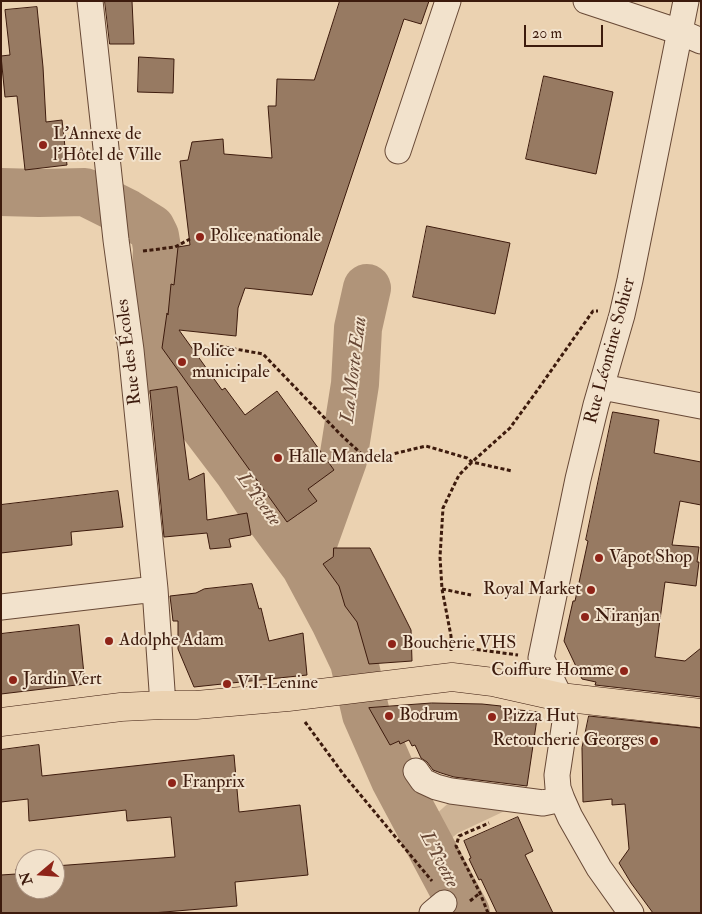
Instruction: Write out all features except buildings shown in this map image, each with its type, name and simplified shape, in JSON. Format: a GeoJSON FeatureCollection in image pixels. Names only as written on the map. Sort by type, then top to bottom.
{"type":"FeatureCollection","features":[{"type":"Feature","properties":{"kind":"main road"},"geometry":{"type":"LineString","coordinates":[[1,722],[121,707],[163,704],[196,705],[452,677],[493,682],[560,697],[701,713]]}},
{"type":"Feature","properties":{"kind":"street","name":"Rue des Écoles"},"geometry":{"type":"LineString","coordinates":[[90,1],[116,236],[131,350],[155,589],[163,704]]}},
{"type":"Feature","properties":{"kind":"street"},"geometry":{"type":"LineString","coordinates":[[398,150],[448,1]]}},
{"type":"Feature","properties":{"kind":"street"},"geometry":{"type":"LineString","coordinates":[[586,1],[690,37]]}},
{"type":"Feature","properties":{"kind":"street","name":"Rue Léontine Sohier"},"geometry":{"type":"LineString","coordinates":[[541,658],[578,479],[622,315],[690,37],[686,1]]}},
{"type":"Feature","properties":{"kind":"street"},"geometry":{"type":"LineString","coordinates":[[602,388],[701,406]]}},
{"type":"Feature","properties":{"kind":"street"},"geometry":{"type":"LineString","coordinates":[[1,607],[155,589]]}},
{"type":"Feature","properties":{"kind":"street"},"geometry":{"type":"LineString","coordinates":[[541,658],[560,697],[565,722],[557,775],[558,788],[570,817],[599,868],[631,913]]}},
{"type":"Feature","properties":{"kind":"street"},"geometry":{"type":"LineString","coordinates":[[416,771],[423,781],[451,791],[543,803],[562,799]]}},
{"type":"Feature","properties":{"kind":"path"},"geometry":{"type":"LineString","coordinates":[[138,251],[175,247],[190,239]]}},
{"type":"Feature","properties":{"kind":"path"},"geometry":{"type":"LineString","coordinates":[[452,677],[451,636],[442,589],[440,557],[443,508],[460,475],[510,428],[593,311],[622,315]]}},
{"type":"Feature","properties":{"kind":"path"},"geometry":{"type":"LineString","coordinates":[[213,345],[263,354],[340,434],[368,460],[426,446],[467,458],[472,462],[512,471]]}},
{"type":"Feature","properties":{"kind":"path"},"geometry":{"type":"LineString","coordinates":[[442,589],[471,595]]}},
{"type":"Feature","properties":{"kind":"path"},"geometry":{"type":"LineString","coordinates":[[451,646],[541,658]]}},
{"type":"Feature","properties":{"kind":"path"},"geometry":{"type":"LineString","coordinates":[[299,695],[310,731],[437,899]]}},
{"type":"Feature","properties":{"kind":"path"},"geometry":{"type":"LineString","coordinates":[[459,836],[456,846],[488,913]]}},
{"type":"Feature","properties":{"kind":"shaded area"},"geometry":{"type":"Polygon","coordinates":[[[453,799],[509,809],[458,833],[449,840],[434,816],[453,799]]]}},
{"type":"Feature","properties":{"kind":"waterway","name":"L'Yvette"},"geometry":{"type":"LineString","coordinates":[[1,192],[85,192],[127,213],[151,228],[155,236],[157,248],[153,335],[161,366],[166,376],[238,471],[305,566],[354,662],[366,714],[395,780],[466,913]]}},
{"type":"Feature","properties":{"kind":"waterway","name":"La Morte Eau"},"geometry":{"type":"LineString","coordinates":[[305,566],[343,460],[355,384],[358,328],[367,288]]}},
{"type":"Feature","properties":{"kind":"place","name":"L'Annexe de l'Hôtel de Ville"},"geometry":{"type":"Point","coordinates":[43,145]}},
{"type":"Feature","properties":{"kind":"place","name":"Police nationale"},"geometry":{"type":"Point","coordinates":[200,237]}},
{"type":"Feature","properties":{"kind":"place","name":"Police municipale"},"geometry":{"type":"Point","coordinates":[182,362]}},
{"type":"Feature","properties":{"kind":"place","name":"Halle Mandela"},"geometry":{"type":"Point","coordinates":[278,458]}},
{"type":"Feature","properties":{"kind":"place","name":"Vapot Shop"},"geometry":{"type":"Point","coordinates":[599,558]}},
{"type":"Feature","properties":{"kind":"place","name":"Royal Market"},"geometry":{"type":"Point","coordinates":[591,590]}},
{"type":"Feature","properties":{"kind":"place","name":"Niranjan"},"geometry":{"type":"Point","coordinates":[585,617]}},
{"type":"Feature","properties":{"kind":"place","name":"Adolphe Adam"},"geometry":{"type":"Point","coordinates":[109,641]}},
{"type":"Feature","properties":{"kind":"place","name":"Boucherie VHS"},"geometry":{"type":"Point","coordinates":[392,644]}},
{"type":"Feature","properties":{"kind":"place","name":"Coiffure Homme"},"geometry":{"type":"Point","coordinates":[624,671]}},
{"type":"Feature","properties":{"kind":"place","name":"Jardin Vert"},"geometry":{"type":"Point","coordinates":[13,680]}},
{"type":"Feature","properties":{"kind":"place","name":"V.I. Lenine"},"geometry":{"type":"Point","coordinates":[227,684]}},
{"type":"Feature","properties":{"kind":"place","name":"Bodrum"},"geometry":{"type":"Point","coordinates":[389,716]}},
{"type":"Feature","properties":{"kind":"place","name":"Pizza Hut"},"geometry":{"type":"Point","coordinates":[492,717]}},
{"type":"Feature","properties":{"kind":"place","name":"Retoucherie Georges"},"geometry":{"type":"Point","coordinates":[654,741]}},
{"type":"Feature","properties":{"kind":"place","name":"Franprix"},"geometry":{"type":"Point","coordinates":[172,783]}}]}
